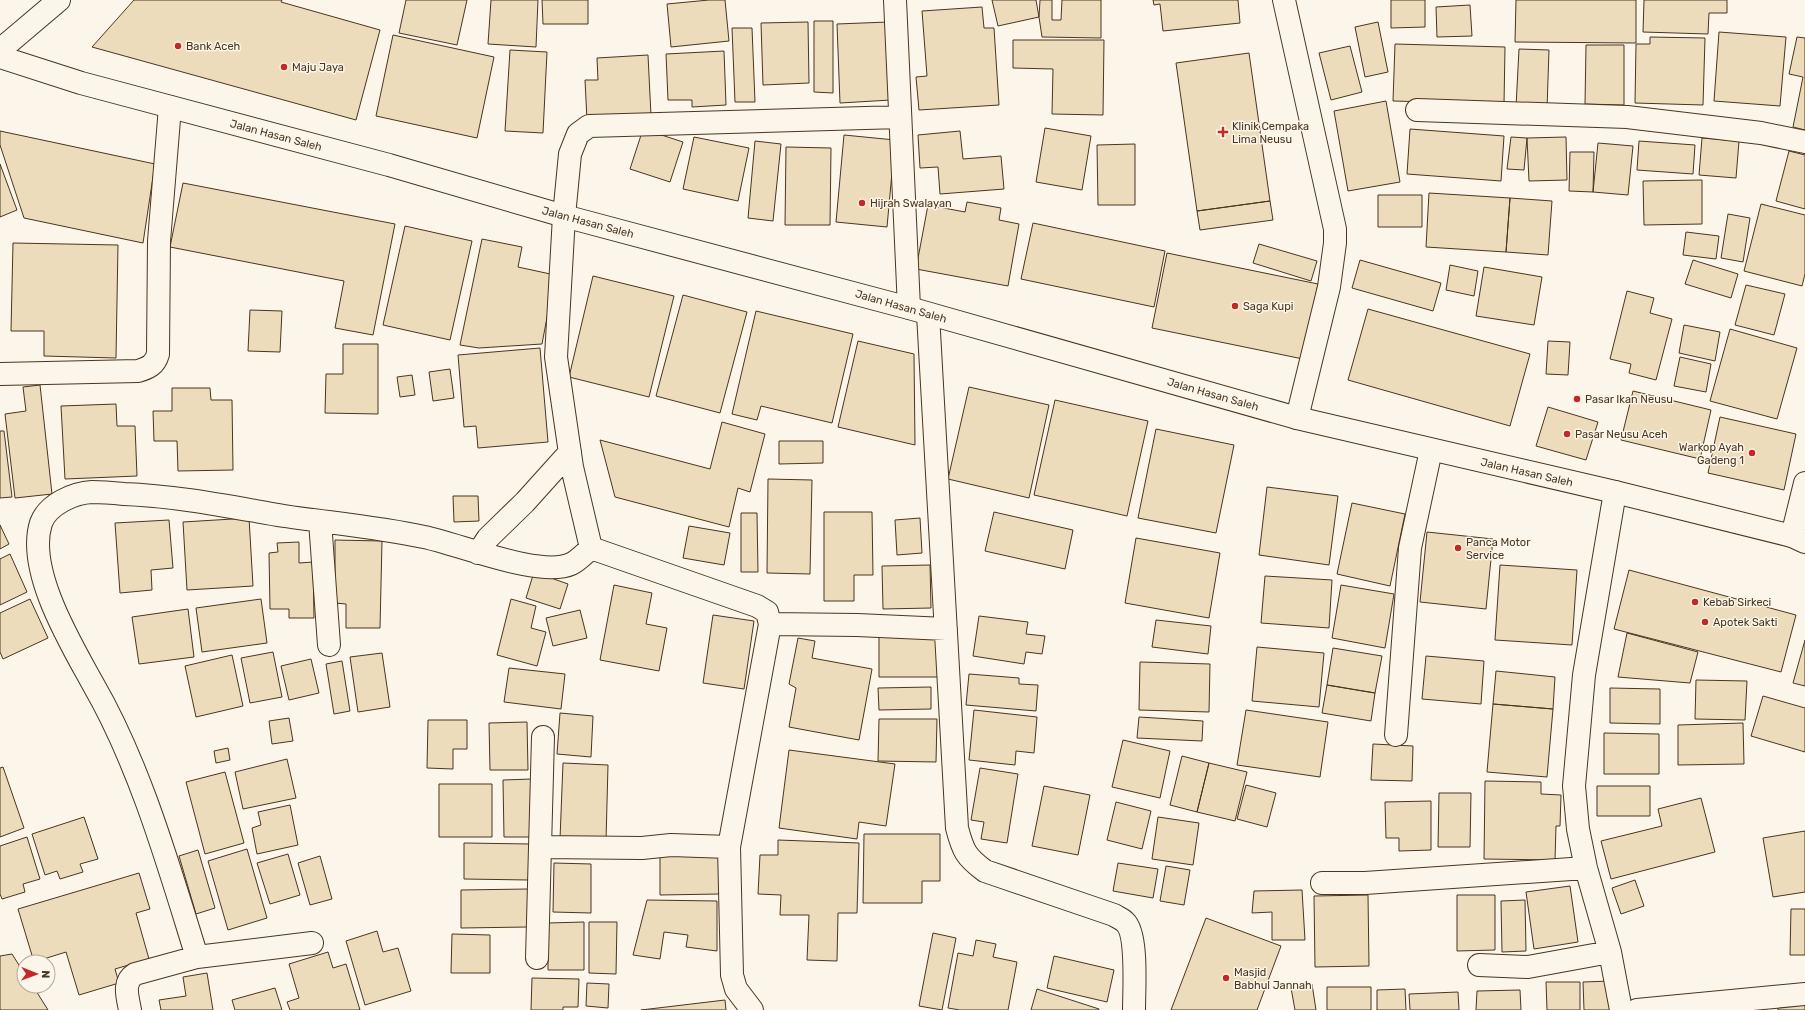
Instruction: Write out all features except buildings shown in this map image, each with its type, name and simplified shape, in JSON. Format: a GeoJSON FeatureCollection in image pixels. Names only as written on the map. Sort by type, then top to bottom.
{"type":"FeatureCollection","features":[{"type":"Feature","properties":{"kind":"street"},"geometry":{"type":"LineString","coordinates":[[0,50],[58,0]]}},
{"type":"Feature","properties":{"kind":"street"},"geometry":{"type":"LineString","coordinates":[[895,0],[900,117],[919,311],[946,629],[956,828],[961,846],[970,860],[985,871],[1114,915],[1125,922],[1131,933],[1133,945],[1134,1010]]}},
{"type":"Feature","properties":{"kind":"street"},"geometry":{"type":"LineString","coordinates":[[1284,0],[1335,229],[1336,243],[1329,286],[1297,418]]}},
{"type":"Feature","properties":{"kind":"street","name":"Jalan Hasan Saleh"},"geometry":{"type":"LineString","coordinates":[[0,57],[81,83],[382,163],[564,216],[919,311],[1297,418],[1615,492],[1798,539]]}},
{"type":"Feature","properties":{"kind":"street"},"geometry":{"type":"LineString","coordinates":[[0,374],[138,371],[147,368],[156,362],[158,354],[159,241],[170,107]]}},
{"type":"Feature","properties":{"kind":"street"},"geometry":{"type":"LineString","coordinates":[[1417,110],[1627,117],[1761,133],[1805,142]]}},
{"type":"Feature","properties":{"kind":"street"},"geometry":{"type":"LineString","coordinates":[[591,548],[572,467],[556,357],[564,216],[570,154],[578,134],[589,126],[900,117]]}},
{"type":"Feature","properties":{"kind":"street"},"geometry":{"type":"LineString","coordinates":[[1396,735],[1410,548],[1431,450]]}},
{"type":"Feature","properties":{"kind":"street"},"geometry":{"type":"LineString","coordinates":[[478,552],[488,538],[525,502],[570,452]]}},
{"type":"Feature","properties":{"kind":"street"},"geometry":{"type":"LineString","coordinates":[[1798,539],[1805,483]]}},
{"type":"Feature","properties":{"kind":"street"},"geometry":{"type":"LineString","coordinates":[[197,957],[170,869],[110,713],[71,645],[46,590],[39,556],[39,538],[41,522],[50,509],[60,502],[75,496],[92,492],[160,495],[424,537],[549,569],[572,564],[591,548]]}},
{"type":"Feature","properties":{"kind":"street"},"geometry":{"type":"LineString","coordinates":[[1615,492],[1584,675],[1578,728],[1574,786],[1578,829],[1586,868],[1610,952],[1621,1010]]}},
{"type":"Feature","properties":{"kind":"street"},"geometry":{"type":"LineString","coordinates":[[320,521],[329,645]]}},
{"type":"Feature","properties":{"kind":"street"},"geometry":{"type":"LineString","coordinates":[[591,548],[756,606],[767,612],[770,624],[729,847],[732,975],[736,989],[752,1010]]}},
{"type":"Feature","properties":{"kind":"street"},"geometry":{"type":"LineString","coordinates":[[770,624],[857,625],[946,629]]}},
{"type":"Feature","properties":{"kind":"street"},"geometry":{"type":"LineString","coordinates":[[537,958],[544,737]]}},
{"type":"Feature","properties":{"kind":"street"},"geometry":{"type":"LineString","coordinates":[[540,847],[642,848],[671,845],[729,847]]}},
{"type":"Feature","properties":{"kind":"street"},"geometry":{"type":"LineString","coordinates":[[1322,883],[1365,883],[1586,868]]}},
{"type":"Feature","properties":{"kind":"street"},"geometry":{"type":"LineString","coordinates":[[130,1010],[127,983],[130,977],[197,957],[312,943]]}},
{"type":"Feature","properties":{"kind":"street"},"geometry":{"type":"LineString","coordinates":[[1479,964],[1528,967],[1610,952]]}},
{"type":"Feature","properties":{"kind":"street"},"geometry":{"type":"LineString","coordinates":[[1637,1010],[1805,994]]}},
{"type":"Feature","properties":{"kind":"place","name":"Bank Aceh"},"geometry":{"type":"Point","coordinates":[178,46]}},
{"type":"Feature","properties":{"kind":"place","name":"Maju Jaya"},"geometry":{"type":"Point","coordinates":[284,67]}},
{"type":"Feature","properties":{"kind":"place","name":"Klinik Cempaka Lima Neusu"},"geometry":{"type":"Point","coordinates":[1223,132]}},
{"type":"Feature","properties":{"kind":"place","name":"Hijrah Swalayan"},"geometry":{"type":"Point","coordinates":[862,203]}},
{"type":"Feature","properties":{"kind":"place","name":"Saga Kupi"},"geometry":{"type":"Point","coordinates":[1235,306]}},
{"type":"Feature","properties":{"kind":"place","name":"Pasar Ikan Neusu"},"geometry":{"type":"Point","coordinates":[1577,399]}},
{"type":"Feature","properties":{"kind":"place","name":"Pasar Neusu Aceh"},"geometry":{"type":"Point","coordinates":[1567,434]}},
{"type":"Feature","properties":{"kind":"place","name":"Warkop Ayah Gadeng 1"},"geometry":{"type":"Point","coordinates":[1752,453]}},
{"type":"Feature","properties":{"kind":"place","name":"Panca Motor Service"},"geometry":{"type":"Point","coordinates":[1458,548]}},
{"type":"Feature","properties":{"kind":"place","name":"Kebab Sirkeci"},"geometry":{"type":"Point","coordinates":[1695,602]}},
{"type":"Feature","properties":{"kind":"place","name":"Apotek Sakti"},"geometry":{"type":"Point","coordinates":[1705,622]}},
{"type":"Feature","properties":{"kind":"place","name":"Masjid Babhul Jannah"},"geometry":{"type":"Point","coordinates":[1226,978]}}]}
